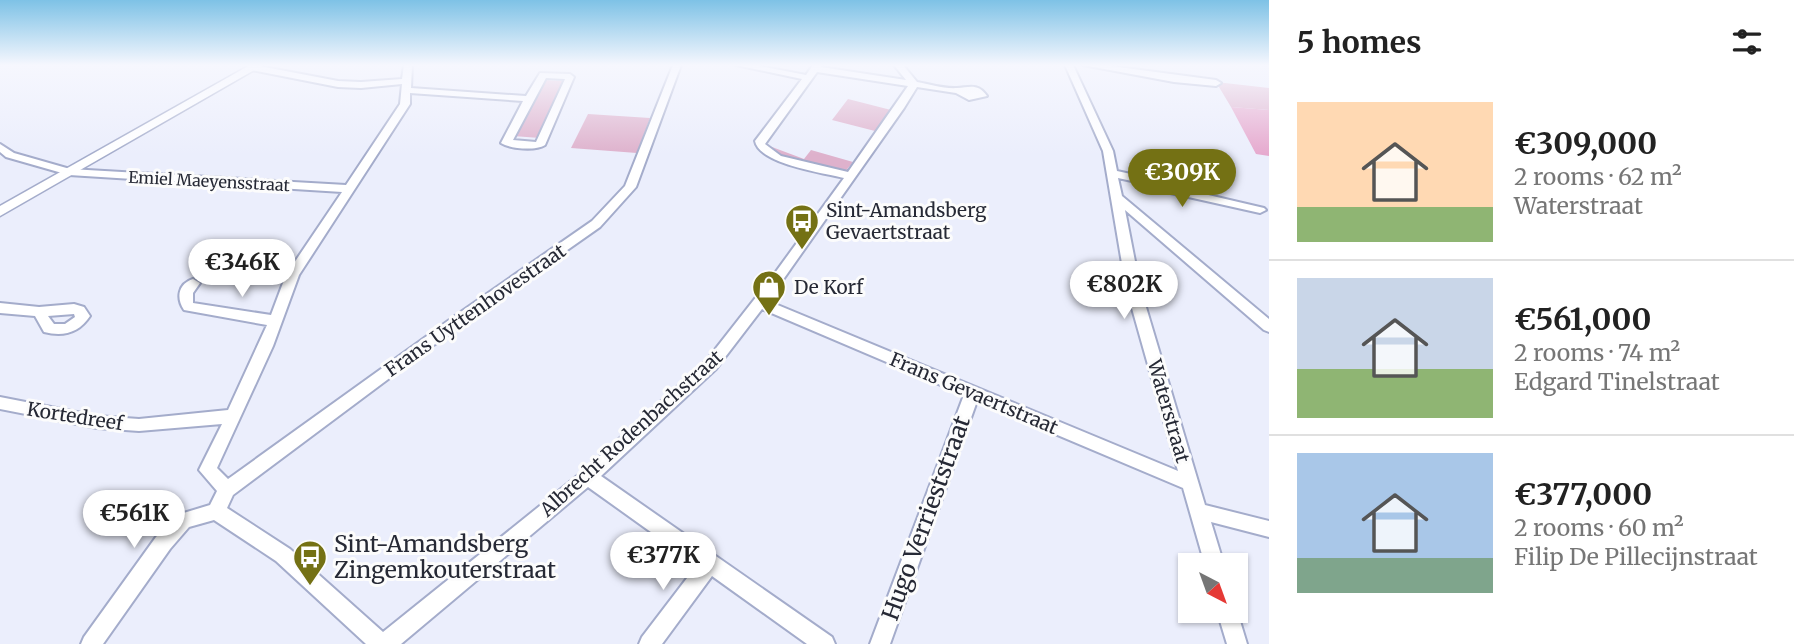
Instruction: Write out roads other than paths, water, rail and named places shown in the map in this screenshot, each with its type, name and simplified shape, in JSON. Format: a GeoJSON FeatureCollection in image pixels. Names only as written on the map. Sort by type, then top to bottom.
{"type":"FeatureCollection","features":[{"type":"Feature","properties":{"kind":"main road"},"geometry":{"type":"LineString","coordinates":[[0,212],[205,95]]}},
{"type":"Feature","properties":{"kind":"street"},"geometry":{"type":"LineString","coordinates":[[227,490],[208,470],[234,416],[293,275],[399,116],[406,95]]}},
{"type":"Feature","properties":{"kind":"street"},"geometry":{"type":"LineString","coordinates":[[492,95],[529,99]]}},
{"type":"Feature","properties":{"kind":"street"},"geometry":{"type":"LineString","coordinates":[[531,95],[506,142],[540,145],[562,95]]}},
{"type":"Feature","properties":{"kind":"street","name":"Frans Uyttenhovestraat"},"geometry":{"type":"LineString","coordinates":[[216,511],[227,490],[457,321],[596,224],[630,187],[665,95]]}},
{"type":"Feature","properties":{"kind":"street"},"geometry":{"type":"LineString","coordinates":[[795,95],[760,141],[760,145],[777,158],[850,176]]}},
{"type":"Feature","properties":{"kind":"street","name":"Albrecht Rodenbachstraat"},"geometry":{"type":"LineString","coordinates":[[383,644],[588,477],[711,365],[759,303],[907,95]]}},
{"type":"Feature","properties":{"kind":"street","name":"Waterstraat"},"geometry":{"type":"LineString","coordinates":[[1083,95],[1108,151],[1133,288],[1211,553]]}},
{"type":"Feature","properties":{"kind":"street","name":"Emiel Maeyensstraat"},"geometry":{"type":"LineString","coordinates":[[0,147],[10,155],[69,173],[349,189]]}},
{"type":"Feature","properties":{"kind":"street"},"geometry":{"type":"LineString","coordinates":[[1112,173],[1159,183],[1170,190],[1260,210]]}},
{"type":"Feature","properties":{"kind":"street"},"geometry":{"type":"LineString","coordinates":[[1115,195],[1269,327]]}},
{"type":"Feature","properties":{"kind":"street"},"geometry":{"type":"LineString","coordinates":[[193,283],[186,292],[185,301],[189,307],[275,321]]}},
{"type":"Feature","properties":{"kind":"street","name":"Frans Gevaertstraat"},"geometry":{"type":"LineString","coordinates":[[759,303],[1189,483]]}},
{"type":"Feature","properties":{"kind":"street"},"geometry":{"type":"LineString","coordinates":[[0,308],[39,312]]}},
{"type":"Feature","properties":{"kind":"street","name":"Hugo Verrieststraat"},"geometry":{"type":"LineString","coordinates":[[880,644],[973,392]]}},
{"type":"Feature","properties":{"kind":"street","name":"Kortedreef"},"geometry":{"type":"LineString","coordinates":[[0,403],[97,422],[139,425],[234,416]]}},
{"type":"Feature","properties":{"kind":"street"},"geometry":{"type":"LineString","coordinates":[[588,477],[825,644]]}},
{"type":"Feature","properties":{"kind":"street"},"geometry":{"type":"LineString","coordinates":[[91,644],[163,543],[183,522],[216,511],[283,555],[383,644]]}},
{"type":"Feature","properties":{"kind":"street"},"geometry":{"type":"LineString","coordinates":[[1199,511],[1269,529]]}},
{"type":"Feature","properties":{"kind":"street"},"geometry":{"type":"LineString","coordinates":[[649,644],[709,564]]}},
{"type":"Feature","properties":{"kind":"street"},"geometry":{"type":"LineString","coordinates":[[1231,623],[1237,644]]}},
{"type":"Feature","properties":{"kind":"place","name":"Sint-Amandsberg Gevaertstraat"},"geometry":{"type":"Point","coordinates":[802,251]}},
{"type":"Feature","properties":{"kind":"place","name":"De Korf"},"geometry":{"type":"Point","coordinates":[769,317]}},
{"type":"Feature","properties":{"kind":"place","name":"Sint-Amandsberg Zingemkouterstraat"},"geometry":{"type":"Point","coordinates":[310,587]}}]}
